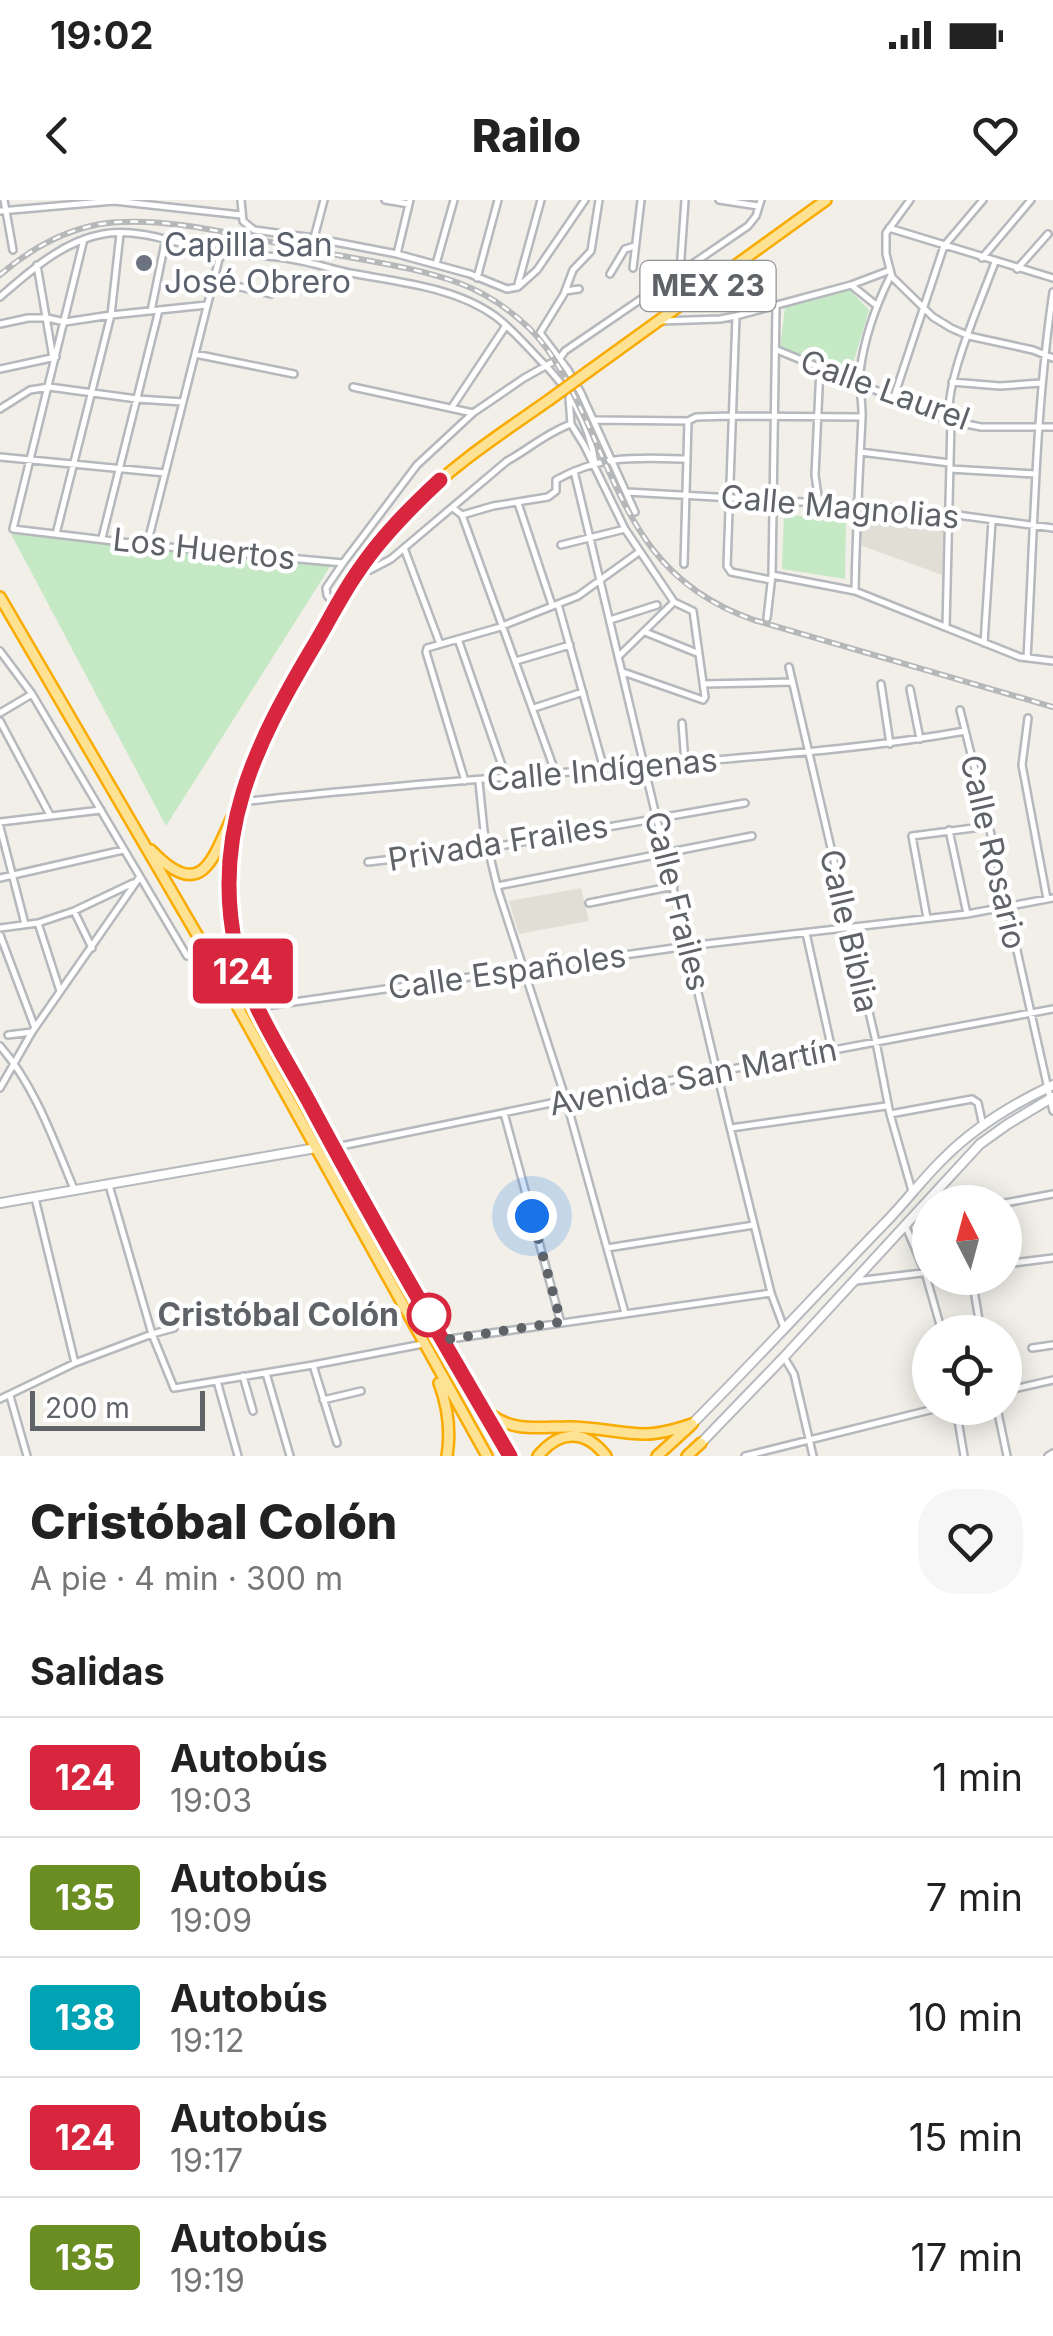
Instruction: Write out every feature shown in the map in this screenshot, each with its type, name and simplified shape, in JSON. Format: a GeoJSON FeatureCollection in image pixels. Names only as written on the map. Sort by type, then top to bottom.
{"type":"FeatureCollection","features":[{"type":"Feature","properties":{"kind":"highway","name":"MEX 23"},"geometry":{"type":"LineString","coordinates":[[510,1456],[334,1148],[259,1008],[240,964],[230,908],[229,875],[238,802],[270,723],[336,607],[360,568],[412,506],[440,480],[826,200]]}},
{"type":"Feature","properties":{"kind":"highway"},"geometry":{"type":"LineString","coordinates":[[0,598],[210,958],[487,1456]]}},
{"type":"Feature","properties":{"kind":"highway"},"geometry":{"type":"LineString","coordinates":[[142,841],[173,870],[200,872],[212,860],[238,802]]}},
{"type":"Feature","properties":{"kind":"highway"},"geometry":{"type":"LineString","coordinates":[[430,1357],[446,1400],[447,1456]]}},
{"type":"Feature","properties":{"kind":"highway"},"geometry":{"type":"LineString","coordinates":[[484,1410],[507,1425],[536,1428],[566,1426],[650,1434],[692,1424]]}},
{"type":"Feature","properties":{"kind":"highway"},"geometry":{"type":"LineString","coordinates":[[657,1456],[692,1424]]}},
{"type":"Feature","properties":{"kind":"highway"},"geometry":{"type":"LineString","coordinates":[[538,1456],[548,1444],[576,1436],[589,1440],[606,1456]]}},
{"type":"Feature","properties":{"kind":"highway"},"geometry":{"type":"LineString","coordinates":[[690,1456],[701,1443]]}},
{"type":"Feature","properties":{"kind":"street"},"geometry":{"type":"LineString","coordinates":[[4,200],[13,250]]}},
{"type":"Feature","properties":{"kind":"street"},"geometry":{"type":"LineString","coordinates":[[194,200],[197,210]]}},
{"type":"Feature","properties":{"kind":"street"},"geometry":{"type":"LineString","coordinates":[[240,200],[242,218]]}},
{"type":"Feature","properties":{"kind":"street"},"geometry":{"type":"LineString","coordinates":[[314,238],[324,200]]}},
{"type":"Feature","properties":{"kind":"street"},"geometry":{"type":"LineString","coordinates":[[385,200],[410,202],[397,254]]}},
{"type":"Feature","properties":{"kind":"street"},"geometry":{"type":"LineString","coordinates":[[436,264],[454,200]]}},
{"type":"Feature","properties":{"kind":"street"},"geometry":{"type":"LineString","coordinates":[[477,278],[498,200]]}},
{"type":"Feature","properties":{"kind":"street"},"geometry":{"type":"LineString","coordinates":[[518,287],[541,200]]}},
{"type":"Feature","properties":{"kind":"street"},"geometry":{"type":"LineString","coordinates":[[3,210],[54,203],[152,202],[242,218],[254,230],[397,254],[501,288],[518,287],[537,270],[584,200]]}},
{"type":"Feature","properties":{"kind":"street"},"geometry":{"type":"LineString","coordinates":[[599,200],[591,251],[573,270],[540,332],[560,358],[595,420],[635,512]]}},
{"type":"Feature","properties":{"kind":"street"},"geometry":{"type":"LineString","coordinates":[[633,268],[641,200]]}},
{"type":"Feature","properties":{"kind":"street"},"geometry":{"type":"LineString","coordinates":[[680,274],[685,200]]}},
{"type":"Feature","properties":{"kind":"street"},"geometry":{"type":"LineString","coordinates":[[343,563],[418,465],[473,413],[560,358],[748,226],[760,203],[720,200]]}},
{"type":"Feature","properties":{"kind":"street"},"geometry":{"type":"LineString","coordinates":[[855,591],[863,396],[859,374],[876,305],[890,273],[885,240],[910,200]]}},
{"type":"Feature","properties":{"kind":"street"},"geometry":{"type":"LineString","coordinates":[[894,397],[944,246],[983,200]]}},
{"type":"Feature","properties":{"kind":"street"},"geometry":{"type":"LineString","coordinates":[[982,258],[1030,200]]}},
{"type":"Feature","properties":{"kind":"street"},"geometry":{"type":"LineString","coordinates":[[889,228],[1053,278]]}},
{"type":"Feature","properties":{"kind":"street"},"geometry":{"type":"LineString","coordinates":[[0,297],[37,266],[84,239],[105,234],[166,238],[225,253],[291,258],[441,291],[497,317],[547,366],[592,441],[594,464]]}},
{"type":"Feature","properties":{"kind":"street"},"geometry":{"type":"LineString","coordinates":[[56,534],[111,314],[120,234]]}},
{"type":"Feature","properties":{"kind":"street"},"geometry":{"type":"LineString","coordinates":[[1018,268],[1048,234]]}},
{"type":"Feature","properties":{"kind":"street"},"geometry":{"type":"LineString","coordinates":[[102,538],[137,399],[166,238]]}},
{"type":"Feature","properties":{"kind":"street"},"geometry":{"type":"LineString","coordinates":[[30,460],[84,239]]}},
{"type":"Feature","properties":{"kind":"street"},"geometry":{"type":"LineString","coordinates":[[610,274],[625,249],[635,246]]}},
{"type":"Feature","properties":{"kind":"street"},"geometry":{"type":"LineString","coordinates":[[148,546],[207,304],[225,253]]}},
{"type":"Feature","properties":{"kind":"street"},"geometry":{"type":"LineString","coordinates":[[946,627],[951,421],[948,408],[952,382],[994,262]]}},
{"type":"Feature","properties":{"kind":"street"},"geometry":{"type":"LineString","coordinates":[[37,266],[55,357]]}},
{"type":"Feature","properties":{"kind":"street"},"geometry":{"type":"LineString","coordinates":[[658,321],[736,316],[890,273]]}},
{"type":"Feature","properties":{"kind":"street"},"geometry":{"type":"LineString","coordinates":[[890,273],[934,317],[951,328],[969,336],[1033,350],[1053,350]]}},
{"type":"Feature","properties":{"kind":"street"},"geometry":{"type":"LineString","coordinates":[[214,281],[271,294]]}},
{"type":"Feature","properties":{"kind":"street"},"geometry":{"type":"LineString","coordinates":[[851,285],[876,305]]}},
{"type":"Feature","properties":{"kind":"street"},"geometry":{"type":"LineString","coordinates":[[565,291],[579,289]]}},
{"type":"Feature","properties":{"kind":"street"},"geometry":{"type":"LineString","coordinates":[[1027,658],[1037,427],[1053,292]]}},
{"type":"Feature","properties":{"kind":"street"},"geometry":{"type":"LineString","coordinates":[[0,324],[28,318],[64,322],[207,304]]}},
{"type":"Feature","properties":{"kind":"street"},"geometry":{"type":"LineString","coordinates":[[767,618],[772,577],[776,307]]}},
{"type":"Feature","properties":{"kind":"street"},"geometry":{"type":"LineString","coordinates":[[736,316],[728,570],[744,576],[855,591],[984,643],[1027,658],[1053,661]]}},
{"type":"Feature","properties":{"kind":"street"},"geometry":{"type":"LineString","coordinates":[[452,407],[506,327]]}},
{"type":"Feature","properties":{"kind":"street","name":"Calle Laurel"},"geometry":{"type":"LineString","coordinates":[[777,350],[951,421],[981,427],[1053,428]]}},
{"type":"Feature","properties":{"kind":"street"},"geometry":{"type":"LineString","coordinates":[[1044,352],[1053,358]]}},
{"type":"Feature","properties":{"kind":"street"},"geometry":{"type":"LineString","coordinates":[[195,354],[294,374]]}},
{"type":"Feature","properties":{"kind":"street"},"geometry":{"type":"LineString","coordinates":[[0,369],[55,357]]}},
{"type":"Feature","properties":{"kind":"street"},"geometry":{"type":"LineString","coordinates":[[818,502],[820,367]]}},
{"type":"Feature","properties":{"kind":"street"},"geometry":{"type":"LineString","coordinates":[[952,382],[1000,386],[1041,383]]}},
{"type":"Feature","properties":{"kind":"street"},"geometry":{"type":"LineString","coordinates":[[353,386],[473,413]]}},
{"type":"Feature","properties":{"kind":"street"},"geometry":{"type":"LineString","coordinates":[[0,408],[30,390],[49,388],[183,402]]}},
{"type":"Feature","properties":{"kind":"street"},"geometry":{"type":"LineString","coordinates":[[569,397],[570,424],[625,529],[674,602],[693,611],[705,697],[699,700],[622,672]]}},
{"type":"Feature","properties":{"kind":"street"},"geometry":{"type":"LineString","coordinates":[[595,420],[862,417]]}},
{"type":"Feature","properties":{"kind":"street"},"geometry":{"type":"LineString","coordinates":[[684,564],[688,420]]}},
{"type":"Feature","properties":{"kind":"street"},"geometry":{"type":"LineString","coordinates":[[360,568],[370,570],[404,548],[507,461],[570,424]]}},
{"type":"Feature","properties":{"kind":"street"},"geometry":{"type":"LineString","coordinates":[[860,452],[1035,474]]}},
{"type":"Feature","properties":{"kind":"street"},"geometry":{"type":"LineString","coordinates":[[0,457],[165,473]]}},
{"type":"Feature","properties":{"kind":"street"},"geometry":{"type":"LineString","coordinates":[[462,515],[554,494],[556,480],[610,458],[687,459]]}},
{"type":"Feature","properties":{"kind":"street","name":"Los Huertos"},"geometry":{"type":"LineString","coordinates":[[30,460],[13,528],[16,531],[343,563],[326,588],[336,607]]}},
{"type":"Feature","properties":{"kind":"street","name":"Calle Frailes"},"geometry":{"type":"LineString","coordinates":[[574,470],[754,1224],[785,1331]]}},
{"type":"Feature","properties":{"kind":"street","name":"Calle Magnolias"},"geometry":{"type":"LineString","coordinates":[[627,492],[818,502],[1053,528]]}},
{"type":"Feature","properties":{"kind":"street"},"geometry":{"type":"LineString","coordinates":[[518,503],[570,645],[604,771]]}},
{"type":"Feature","properties":{"kind":"street"},"geometry":{"type":"LineString","coordinates":[[453,508],[462,515],[556,774]]}},
{"type":"Feature","properties":{"kind":"street"},"geometry":{"type":"LineString","coordinates":[[984,643],[992,521]]}},
{"type":"Feature","properties":{"kind":"street"},"geometry":{"type":"LineString","coordinates":[[562,545],[625,529]]}},
{"type":"Feature","properties":{"kind":"street"},"geometry":{"type":"LineString","coordinates":[[404,548],[440,644]]}},
{"type":"Feature","properties":{"kind":"street"},"geometry":{"type":"LineString","coordinates":[[465,781],[426,650],[578,596],[639,552]]}},
{"type":"Feature","properties":{"kind":"street"},"geometry":{"type":"LineString","coordinates":[[618,656],[674,602]]}},
{"type":"Feature","properties":{"kind":"street"},"geometry":{"type":"LineString","coordinates":[[610,620],[657,606]]}},
{"type":"Feature","properties":{"kind":"street"},"geometry":{"type":"LineString","coordinates":[[645,632],[697,653]]}},
{"type":"Feature","properties":{"kind":"street"},"geometry":{"type":"LineString","coordinates":[[458,639],[506,777]]}},
{"type":"Feature","properties":{"kind":"street"},"geometry":{"type":"LineString","coordinates":[[516,661],[570,645]]}},
{"type":"Feature","properties":{"kind":"street"},"geometry":{"type":"LineString","coordinates":[[0,651],[32,694],[138,880],[187,956],[210,958]]}},
{"type":"Feature","properties":{"kind":"street"},"geometry":{"type":"LineString","coordinates":[[0,668],[10,667]]}},
{"type":"Feature","properties":{"kind":"street","name":"Calle Biblia"},"geometry":{"type":"LineString","coordinates":[[789,667],[890,1114],[912,1191]]}},
{"type":"Feature","properties":{"kind":"street"},"geometry":{"type":"LineString","coordinates":[[703,684],[792,682]]}},
{"type":"Feature","properties":{"kind":"street"},"geometry":{"type":"LineString","coordinates":[[881,684],[890,744]]}},
{"type":"Feature","properties":{"kind":"street"},"geometry":{"type":"LineString","coordinates":[[910,689],[920,740]]}},
{"type":"Feature","properties":{"kind":"street"},"geometry":{"type":"LineString","coordinates":[[534,708],[583,692]]}},
{"type":"Feature","properties":{"kind":"street"},"geometry":{"type":"LineString","coordinates":[[0,713],[32,694]]}},
{"type":"Feature","properties":{"kind":"street","name":"Calle Rosario"},"geometry":{"type":"LineString","coordinates":[[960,710],[1053,1111]]}},
{"type":"Feature","properties":{"kind":"street"},"geometry":{"type":"LineString","coordinates":[[1028,718],[1022,765],[1050,898]]}},
{"type":"Feature","properties":{"kind":"street"},"geometry":{"type":"LineString","coordinates":[[0,721],[50,814]]}},
{"type":"Feature","properties":{"kind":"street"},"geometry":{"type":"LineString","coordinates":[[682,722],[685,763]]}},
{"type":"Feature","properties":{"kind":"street","name":"Calle Indígenas"},"geometry":{"type":"LineString","coordinates":[[238,802],[645,768],[890,744],[965,732]]}},
{"type":"Feature","properties":{"kind":"street"},"geometry":{"type":"LineString","coordinates":[[479,780],[497,886],[566,1100],[625,1313]]}},
{"type":"Feature","properties":{"kind":"street","name":"Privada Frailes"},"geometry":{"type":"LineString","coordinates":[[368,862],[488,848],[746,802]]}},
{"type":"Feature","properties":{"kind":"street"},"geometry":{"type":"LineString","coordinates":[[25,924],[0,824],[50,814],[101,810]]}},
{"type":"Feature","properties":{"kind":"street"},"geometry":{"type":"LineString","coordinates":[[928,918],[912,836],[988,826]]}},
{"type":"Feature","properties":{"kind":"street"},"geometry":{"type":"LineString","coordinates":[[949,830],[967,914]]}},
{"type":"Feature","properties":{"kind":"street"},"geometry":{"type":"LineString","coordinates":[[497,886],[752,836]]}},
{"type":"Feature","properties":{"kind":"street"},"geometry":{"type":"LineString","coordinates":[[0,878],[123,850]]}},
{"type":"Feature","properties":{"kind":"street"},"geometry":{"type":"LineString","coordinates":[[33,1030],[0,932],[74,911],[138,880]]}},
{"type":"Feature","properties":{"kind":"street"},"geometry":{"type":"LineString","coordinates":[[0,1088],[33,1030],[138,880]]}},
{"type":"Feature","properties":{"kind":"street"},"geometry":{"type":"LineString","coordinates":[[589,902],[674,886]]}},
{"type":"Feature","properties":{"kind":"street","name":"Calle Españoles"},"geometry":{"type":"LineString","coordinates":[[259,1008],[688,946],[967,914],[1050,898]]}},
{"type":"Feature","properties":{"kind":"street"},"geometry":{"type":"LineString","coordinates":[[74,911],[92,948]]}},
{"type":"Feature","properties":{"kind":"street"},"geometry":{"type":"LineString","coordinates":[[38,923],[60,991]]}},
{"type":"Feature","properties":{"kind":"street"},"geometry":{"type":"LineString","coordinates":[[806,933],[832,1050]]}},
{"type":"Feature","properties":{"kind":"street","name":"Avenida San Martín"},"geometry":{"type":"LineString","coordinates":[[334,1148],[566,1100],[1053,1009]]}},
{"type":"Feature","properties":{"kind":"street"},"geometry":{"type":"LineString","coordinates":[[8,1035],[33,1030]]}},
{"type":"Feature","properties":{"kind":"street"},"geometry":{"type":"LineString","coordinates":[[0,1046],[16,1064],[74,1190]]}},
{"type":"Feature","properties":{"kind":"street"},"geometry":{"type":"LineString","coordinates":[[920,1185],[943,1158],[982,1126],[1050,1086]]}},
{"type":"Feature","properties":{"kind":"street"},"geometry":{"type":"LineString","coordinates":[[701,1443],[904,1225],[920,1213],[980,1144],[1052,1098]]}},
{"type":"Feature","properties":{"kind":"street"},"geometry":{"type":"LineString","coordinates":[[890,1114],[972,1099],[978,1103],[982,1126]]}},
{"type":"Feature","properties":{"kind":"street"},"geometry":{"type":"LineString","coordinates":[[731,1128],[888,1105]]}},
{"type":"Feature","properties":{"kind":"street"},"geometry":{"type":"LineString","coordinates":[[504,1113],[561,1322]]}},
{"type":"Feature","properties":{"kind":"street"},"geometry":{"type":"LineString","coordinates":[[0,1203],[316,1148]]}},
{"type":"Feature","properties":{"kind":"street"},"geometry":{"type":"LineString","coordinates":[[109,1185],[152,1334],[174,1388],[423,1344]]}},
{"type":"Feature","properties":{"kind":"street"},"geometry":{"type":"LineString","coordinates":[[1022,1200],[1053,1194]]}},
{"type":"Feature","properties":{"kind":"street"},"geometry":{"type":"LineString","coordinates":[[692,1424],[912,1195]]}},
{"type":"Feature","properties":{"kind":"street"},"geometry":{"type":"LineString","coordinates":[[35,1198],[76,1363]]}},
{"type":"Feature","properties":{"kind":"street"},"geometry":{"type":"LineString","coordinates":[[607,1248],[754,1224]]}},
{"type":"Feature","properties":{"kind":"street"},"geometry":{"type":"LineString","coordinates":[[904,1225],[912,1237]]}},
{"type":"Feature","properties":{"kind":"street"},"geometry":{"type":"LineString","coordinates":[[1022,1262],[1053,1258]]}},
{"type":"Feature","properties":{"kind":"street"},"geometry":{"type":"LineString","coordinates":[[835,1274],[845,1272],[854,1282]]}},
{"type":"Feature","properties":{"kind":"street"},"geometry":{"type":"LineString","coordinates":[[854,1282],[912,1274]]}},
{"type":"Feature","properties":{"kind":"street"},"geometry":{"type":"LineString","coordinates":[[443,1340],[771,1293]]}},
{"type":"Feature","properties":{"kind":"street"},"geometry":{"type":"LineString","coordinates":[[0,1399],[76,1363],[174,1328]]}},
{"type":"Feature","properties":{"kind":"street"},"geometry":{"type":"LineString","coordinates":[[1032,1348],[1053,1345]]}},
{"type":"Feature","properties":{"kind":"street"},"geometry":{"type":"LineString","coordinates":[[784,1357],[794,1374],[813,1456]]}},
{"type":"Feature","properties":{"kind":"street"},"geometry":{"type":"LineString","coordinates":[[313,1366],[337,1443]]}},
{"type":"Feature","properties":{"kind":"street"},"geometry":{"type":"LineString","coordinates":[[266,1373],[290,1456]]}},
{"type":"Feature","properties":{"kind":"street"},"geometry":{"type":"LineString","coordinates":[[243,1376],[253,1411]]}},
{"type":"Feature","properties":{"kind":"street"},"geometry":{"type":"LineString","coordinates":[[1022,1387],[1053,1380]]}},
{"type":"Feature","properties":{"kind":"street"},"geometry":{"type":"LineString","coordinates":[[216,1382],[238,1456]]}},
{"type":"Feature","properties":{"kind":"street"},"geometry":{"type":"LineString","coordinates":[[323,1400],[361,1391]]}},
{"type":"Feature","properties":{"kind":"street"},"geometry":{"type":"LineString","coordinates":[[10,1396],[27,1456]]}},
{"type":"Feature","properties":{"kind":"street"},"geometry":{"type":"LineString","coordinates":[[745,1456],[912,1414]]}},
{"type":"Feature","properties":{"kind":"street"},"geometry":{"type":"LineString","coordinates":[[959,1425],[964,1456]]}},
{"type":"Feature","properties":{"kind":"street"},"geometry":{"type":"LineString","coordinates":[[1001,1425],[1007,1456]]}},
{"type":"Feature","properties":{"kind":"shaded area"},"geometry":{"type":"Polygon","coordinates":[[[861,512],[945,521],[945,576],[860,545],[861,512]]]}},
{"type":"Feature","properties":{"kind":"shaded area"},"geometry":{"type":"Polygon","coordinates":[[[581,888],[589,921],[519,934],[509,901],[581,888]]]}},
{"type":"Feature","properties":{"kind":"green space"},"geometry":{"type":"Polygon","coordinates":[[[849,289],[869,310],[849,377],[780,348],[785,307],[849,289]]]}},
{"type":"Feature","properties":{"kind":"green space"},"geometry":{"type":"Polygon","coordinates":[[[784,514],[846,522],[845,579],[782,569],[784,514]]]}},
{"type":"Feature","properties":{"kind":"green space"},"geometry":{"type":"Polygon","coordinates":[[[11,534],[333,562],[166,826],[11,534]]]}},
{"type":"Feature","properties":{"kind":"railway"},"geometry":{"type":"LineString","coordinates":[[0,275],[34,250],[72,231],[100,224],[151,222],[386,264],[469,287],[513,314],[547,349],[574,394],[614,484],[646,540],[690,586],[719,605],[754,620],[1053,707]]}},
{"type":"Feature","properties":{"kind":"bus line","name":"124"},"geometry":{"type":"LineString","coordinates":[[440,480],[412,506],[360,568],[270,723],[238,802],[229,875],[230,908],[240,964],[259,1008],[510,1456]]}},
{"type":"Feature","properties":{"kind":"place","name":"Capilla San José Obrero"},"geometry":{"type":"Point","coordinates":[144,263]}},
{"type":"Feature","properties":{"kind":"place","name":"Cristóbal Colón"},"geometry":{"type":"Point","coordinates":[429,1315]}},
{"type":"Feature","properties":{"kind":"route"},"geometry":{"type":"LineString","coordinates":[[429,1315],[443,1340],[561,1322],[532,1216]]}}]}
